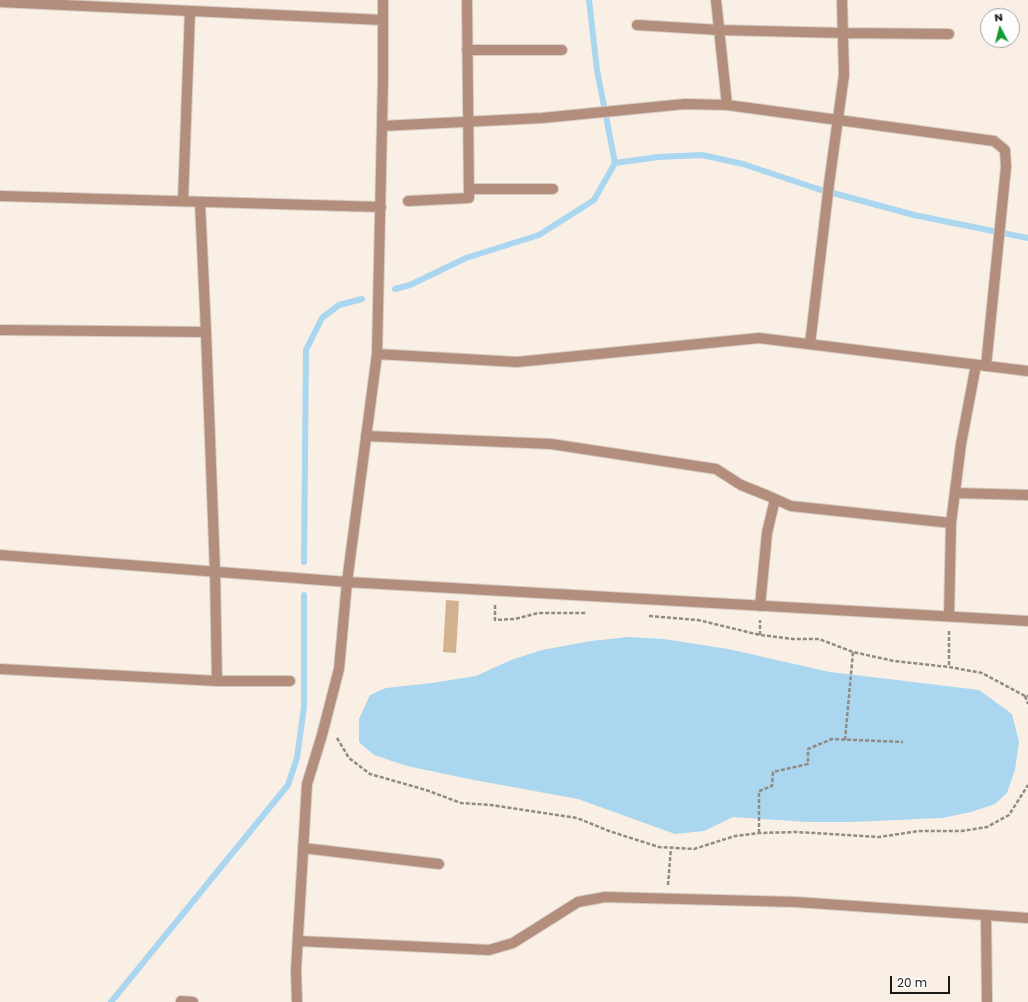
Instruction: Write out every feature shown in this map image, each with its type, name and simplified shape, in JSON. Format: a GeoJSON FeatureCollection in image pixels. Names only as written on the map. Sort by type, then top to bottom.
{"type":"FeatureCollection","features":[{"type":"Feature","properties":{"kind":"street"},"geometry":{"type":"LineString","coordinates":[[297,1002],[296,970],[307,784],[326,721],[339,669],[347,582],[377,354],[381,207],[383,0]]}},
{"type":"Feature","properties":{"kind":"street"},"geometry":{"type":"LineString","coordinates":[[408,201],[469,198],[466,0]]}},
{"type":"Feature","properties":{"kind":"street"},"geometry":{"type":"LineString","coordinates":[[716,0],[727,105]]}},
{"type":"Feature","properties":{"kind":"street"},"geometry":{"type":"LineString","coordinates":[[810,344],[837,120],[844,75],[842,0]]}},
{"type":"Feature","properties":{"kind":"street"},"geometry":{"type":"LineString","coordinates":[[0,2],[383,20]]}},
{"type":"Feature","properties":{"kind":"street"},"geometry":{"type":"LineString","coordinates":[[183,201],[190,11]]}},
{"type":"Feature","properties":{"kind":"street"},"geometry":{"type":"LineString","coordinates":[[636,25],[719,30],[949,34]]}},
{"type":"Feature","properties":{"kind":"street"},"geometry":{"type":"LineString","coordinates":[[467,50],[562,50]]}},
{"type":"Feature","properties":{"kind":"street"},"geometry":{"type":"LineString","coordinates":[[382,126],[542,118],[685,104],[727,105],[994,141],[1005,150],[1006,167],[999,240],[981,366],[961,444],[951,523],[948,616]]}},
{"type":"Feature","properties":{"kind":"street"},"geometry":{"type":"LineString","coordinates":[[469,189],[553,189]]}},
{"type":"Feature","properties":{"kind":"street"},"geometry":{"type":"LineString","coordinates":[[0,196],[381,207]]}},
{"type":"Feature","properties":{"kind":"street"},"geometry":{"type":"LineString","coordinates":[[200,202],[215,572],[217,681]]}},
{"type":"Feature","properties":{"kind":"street"},"geometry":{"type":"LineString","coordinates":[[0,330],[206,332]]}},
{"type":"Feature","properties":{"kind":"street"},"geometry":{"type":"LineString","coordinates":[[377,354],[517,362],[759,338],[1028,371]]}},
{"type":"Feature","properties":{"kind":"street"},"geometry":{"type":"LineString","coordinates":[[366,436],[559,445],[716,469],[741,485],[791,506],[951,523]]}},
{"type":"Feature","properties":{"kind":"street"},"geometry":{"type":"LineString","coordinates":[[955,493],[1028,495]]}},
{"type":"Feature","properties":{"kind":"street"},"geometry":{"type":"LineString","coordinates":[[760,606],[768,533],[775,498]]}},
{"type":"Feature","properties":{"kind":"street"},"geometry":{"type":"LineString","coordinates":[[0,555],[347,582],[1028,621]]}},
{"type":"Feature","properties":{"kind":"street"},"geometry":{"type":"LineString","coordinates":[[0,669],[217,681],[290,682]]}},
{"type":"Feature","properties":{"kind":"street"},"geometry":{"type":"LineString","coordinates":[[303,848],[439,864]]}},
{"type":"Feature","properties":{"kind":"street"},"geometry":{"type":"LineString","coordinates":[[298,941],[490,950],[513,943],[578,902],[605,897],[796,902],[1028,918]]}},
{"type":"Feature","properties":{"kind":"street"},"geometry":{"type":"LineString","coordinates":[[986,915],[987,1002]]}},
{"type":"Feature","properties":{"kind":"street"},"geometry":{"type":"LineString","coordinates":[[180,1001],[193,1002]]}},
{"type":"Feature","properties":{"kind":"path"},"geometry":{"type":"LineString","coordinates":[[494,590],[495,620],[515,619],[538,612],[593,612]]}},
{"type":"Feature","properties":{"kind":"path"},"geometry":{"type":"LineString","coordinates":[[645,616],[698,620],[760,635],[793,639],[819,639],[853,652],[894,662],[949,667],[982,673],[1026,696],[1028,704]]}},
{"type":"Feature","properties":{"kind":"path"},"geometry":{"type":"LineString","coordinates":[[948,616],[949,667]]}},
{"type":"Feature","properties":{"kind":"path"},"geometry":{"type":"LineString","coordinates":[[845,740],[853,652]]}},
{"type":"Feature","properties":{"kind":"path"},"geometry":{"type":"LineString","coordinates":[[326,721],[349,758],[370,774],[426,790],[461,803],[491,805],[577,818],[609,831],[659,847],[694,849],[735,836],[759,833],[797,832],[880,837],[919,831],[962,832],[987,827],[1009,815],[1028,785]]}},
{"type":"Feature","properties":{"kind":"path"},"geometry":{"type":"LineString","coordinates":[[759,833],[759,791],[772,786],[773,772],[808,764],[808,749],[832,739],[903,742]]}},
{"type":"Feature","properties":{"kind":"path"},"geometry":{"type":"LineString","coordinates":[[667,899],[671,848]]}},
{"type":"Feature","properties":{"kind":"water"},"geometry":{"type":"Polygon","coordinates":[[[628,637],[664,639],[728,649],[830,672],[979,690],[1012,714],[1019,742],[1015,770],[1007,793],[995,804],[971,812],[942,818],[851,822],[808,822],[733,817],[704,831],[675,834],[578,799],[407,766],[374,755],[359,742],[359,719],[370,695],[386,688],[476,676],[511,660],[542,650],[591,641],[628,637]]]}},
{"type":"Feature","properties":{"kind":"building"},"geometry":{"type":"Polygon","coordinates":[[[446,600],[459,601],[456,653],[443,652],[446,600]]]}},
{"type":"Feature","properties":{"kind":"waterway"},"geometry":{"type":"LineString","coordinates":[[395,289],[410,285],[466,258],[539,235],[594,200],[615,163],[597,70],[589,0]]}},
{"type":"Feature","properties":{"kind":"waterway"},"geometry":{"type":"LineString","coordinates":[[615,163],[658,157],[702,155],[743,164],[818,189],[914,215],[1028,238]]}},
{"type":"Feature","properties":{"kind":"waterway"},"geometry":{"type":"LineString","coordinates":[[304,562],[306,350],[322,318],[339,305],[362,299]]}},
{"type":"Feature","properties":{"kind":"waterway"},"geometry":{"type":"LineString","coordinates":[[111,1002],[288,785],[297,758],[304,707],[304,595]]}}]}
